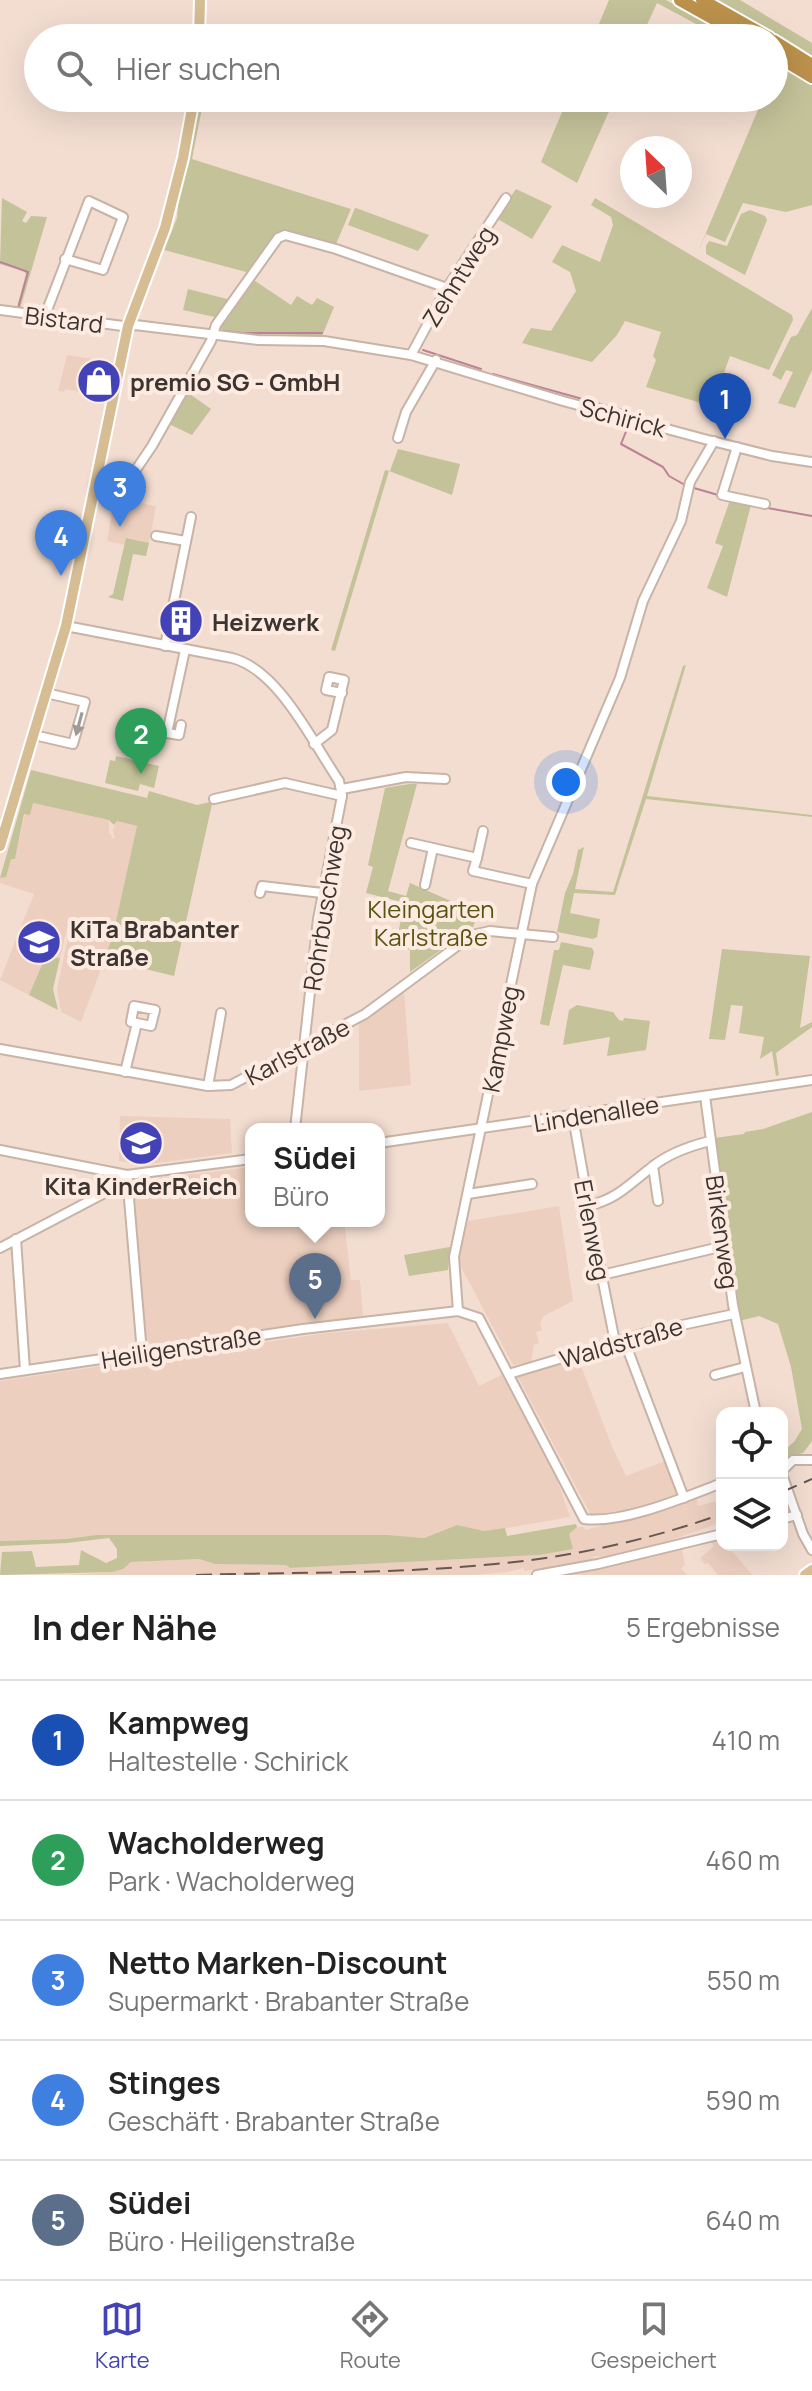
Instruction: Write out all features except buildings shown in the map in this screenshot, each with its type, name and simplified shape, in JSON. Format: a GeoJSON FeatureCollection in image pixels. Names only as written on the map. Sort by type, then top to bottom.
{"type":"FeatureCollection","features":[{"type":"Feature","properties":{"kind":"highway"},"geometry":{"type":"LineString","coordinates":[[680,0],[723,24]]}},
{"type":"Feature","properties":{"kind":"highway"},"geometry":{"type":"LineString","coordinates":[[702,0],[744,24]]}},
{"type":"Feature","properties":{"kind":"highway"},"geometry":{"type":"LineString","coordinates":[[788,50],[812,65]]}},
{"type":"Feature","properties":{"kind":"highway"},"geometry":{"type":"LineString","coordinates":[[788,62],[812,77]]}},
{"type":"Feature","properties":{"kind":"main road"},"geometry":{"type":"LineString","coordinates":[[199,24],[200,0]]}},
{"type":"Feature","properties":{"kind":"main road"},"geometry":{"type":"LineString","coordinates":[[0,846],[66,626],[128,326],[165,228],[191,112]]}},
{"type":"Feature","properties":{"kind":"main road"},"geometry":{"type":"LineString","coordinates":[[805,1575],[812,1570]]}},
{"type":"Feature","properties":{"kind":"street","name":"Zehntweg"},"geometry":{"type":"LineString","coordinates":[[411,355],[447,288],[506,198]]}},
{"type":"Feature","properties":{"kind":"street"},"geometry":{"type":"LineString","coordinates":[[44,318],[65,259],[89,201],[123,217],[103,270],[65,259]]}},
{"type":"Feature","properties":{"kind":"street"},"geometry":{"type":"LineString","coordinates":[[127,483],[152,446],[216,325],[278,238],[285,235],[447,288]]}},
{"type":"Feature","properties":{"kind":"street","name":"Bistard"},"geometry":{"type":"LineString","coordinates":[[0,310],[44,318],[128,326]]}},
{"type":"Feature","properties":{"kind":"street","name":"Schirick"},"geometry":{"type":"LineString","coordinates":[[128,326],[258,340],[324,341],[411,355],[436,360],[563,401],[737,447],[812,462]]}},
{"type":"Feature","properties":{"kind":"street"},"geometry":{"type":"LineString","coordinates":[[398,438],[406,412],[436,360]]}},
{"type":"Feature","properties":{"kind":"street","name":"Kampweg"},"geometry":{"type":"LineString","coordinates":[[458,1311],[454,1257],[532,884],[620,678],[643,601],[681,521],[690,482],[714,441]]}},
{"type":"Feature","properties":{"kind":"street"},"geometry":{"type":"LineString","coordinates":[[737,447],[722,495],[765,504]]}},
{"type":"Feature","properties":{"kind":"street"},"geometry":{"type":"LineString","coordinates":[[165,646],[191,517]]}},
{"type":"Feature","properties":{"kind":"street"},"geometry":{"type":"LineString","coordinates":[[156,536],[186,541]]}},
{"type":"Feature","properties":{"kind":"street"},"geometry":{"type":"LineString","coordinates":[[66,626],[232,658],[259,671],[277,688],[342,792]]}},
{"type":"Feature","properties":{"kind":"street"},"geometry":{"type":"LineString","coordinates":[[181,725],[179,735],[167,733],[185,650]]}},
{"type":"Feature","properties":{"kind":"street"},"geometry":{"type":"LineString","coordinates":[[34,735],[73,744],[85,702],[46,693]]}},
{"type":"Feature","properties":{"kind":"street"},"geometry":{"type":"LineString","coordinates":[[314,744],[332,730],[342,693]]}},
{"type":"Feature","properties":{"kind":"street"},"geometry":{"type":"LineString","coordinates":[[214,799],[285,783],[342,792],[406,777],[445,779]]}},
{"type":"Feature","properties":{"kind":"street","name":"Rohrbuschweg"},"geometry":{"type":"LineString","coordinates":[[296,1123],[322,893],[342,792]]}},
{"type":"Feature","properties":{"kind":"street"},"geometry":{"type":"LineString","coordinates":[[483,831],[473,871],[532,884]]}},
{"type":"Feature","properties":{"kind":"street"},"geometry":{"type":"LineString","coordinates":[[411,843],[477,858]]}},
{"type":"Feature","properties":{"kind":"street"},"geometry":{"type":"LineString","coordinates":[[425,885],[433,848]]}},
{"type":"Feature","properties":{"kind":"street"},"geometry":{"type":"LineString","coordinates":[[260,893],[262,886],[322,893]]}},
{"type":"Feature","properties":{"kind":"street","name":"Karlstraße"},"geometry":{"type":"LineString","coordinates":[[0,1049],[208,1086],[231,1085],[365,1014],[472,935],[490,931],[553,937]]}},
{"type":"Feature","properties":{"kind":"street"},"geometry":{"type":"LineString","coordinates":[[208,1086],[221,1013]]}},
{"type":"Feature","properties":{"kind":"street"},"geometry":{"type":"LineString","coordinates":[[125,1072],[137,1023]]}},
{"type":"Feature","properties":{"kind":"street","name":"Lindenallee"},"geometry":{"type":"LineString","coordinates":[[385,1142],[812,1080]]}},
{"type":"Feature","properties":{"kind":"street","name":"Birkenweg"},"geometry":{"type":"LineString","coordinates":[[705,1096],[734,1314],[755,1407]]}},
{"type":"Feature","properties":{"kind":"street","name":"Erlenweg"},"geometry":{"type":"LineString","coordinates":[[573,1117],[602,1275],[620,1341],[684,1498]]}},
{"type":"Feature","properties":{"kind":"street"},"geometry":{"type":"LineString","coordinates":[[588,1206],[608,1201],[625,1191],[653,1166],[690,1146],[710,1141]]}},
{"type":"Feature","properties":{"kind":"street"},"geometry":{"type":"LineString","coordinates":[[0,1150],[127,1175],[245,1160]]}},
{"type":"Feature","properties":{"kind":"street"},"geometry":{"type":"LineString","coordinates":[[653,1166],[658,1201]]}},
{"type":"Feature","properties":{"kind":"street"},"geometry":{"type":"LineString","coordinates":[[0,1248],[118,1186],[127,1175]]}},
{"type":"Feature","properties":{"kind":"street"},"geometry":{"type":"LineString","coordinates":[[127,1175],[142,1353]]}},
{"type":"Feature","properties":{"kind":"street"},"geometry":{"type":"LineString","coordinates":[[468,1194],[532,1184]]}},
{"type":"Feature","properties":{"kind":"street"},"geometry":{"type":"LineString","coordinates":[[16,1239],[25,1370]]}},
{"type":"Feature","properties":{"kind":"street"},"geometry":{"type":"LineString","coordinates":[[602,1275],[724,1246]]}},
{"type":"Feature","properties":{"kind":"street"},"geometry":{"type":"LineString","coordinates":[[458,1311],[479,1318],[584,1519],[595,1521],[647,1510],[716,1485]]}},
{"type":"Feature","properties":{"kind":"street","name":"Heiligenstraße"},"geometry":{"type":"LineString","coordinates":[[0,1374],[331,1325],[458,1311]]}},
{"type":"Feature","properties":{"kind":"street","name":"Waldstraße"},"geometry":{"type":"LineString","coordinates":[[509,1374],[693,1321],[734,1314]]}},
{"type":"Feature","properties":{"kind":"street"},"geometry":{"type":"LineString","coordinates":[[715,1375],[745,1367]]}},
{"type":"Feature","properties":{"kind":"street"},"geometry":{"type":"LineString","coordinates":[[788,1466],[793,1460],[812,1460]]}},
{"type":"Feature","properties":{"kind":"street"},"geometry":{"type":"LineString","coordinates":[[784,1479],[812,1550]]}},
{"type":"Feature","properties":{"kind":"street"},"geometry":{"type":"LineString","coordinates":[[788,1517],[797,1515]]}},
{"type":"Feature","properties":{"kind":"street"},"geometry":{"type":"LineString","coordinates":[[537,1575],[598,1564],[716,1535]]}},
{"type":"Feature","properties":{"kind":"shaded area"},"geometry":{"type":"Polygon","coordinates":[[[67,355],[113,362],[104,397],[65,389],[64,392],[58,391],[67,355]]]}},
{"type":"Feature","properties":{"kind":"shaded area"},"geometry":{"type":"Polygon","coordinates":[[[121,499],[156,506],[149,543],[127,538],[125,545],[107,541],[113,507],[119,508],[121,499]]]}},
{"type":"Feature","properties":{"kind":"shaded area"},"geometry":{"type":"Polygon","coordinates":[[[33,803],[109,820],[109,832],[113,839],[117,821],[137,826],[112,939],[81,1022],[61,1012],[57,989],[70,928],[67,928],[60,958],[45,959],[29,995],[0,980],[34,894],[0,883],[0,878],[3,878],[11,858],[15,859],[25,814],[33,803]]]}},
{"type":"Feature","properties":{"kind":"shaded area"},"geometry":{"type":"Polygon","coordinates":[[[404,991],[411,1085],[359,1091],[359,1023],[404,991]]]}},
{"type":"Feature","properties":{"kind":"shaded area"},"geometry":{"type":"Polygon","coordinates":[[[120,1116],[230,1119],[232,1153],[142,1165],[119,1161],[120,1116]]]}},
{"type":"Feature","properties":{"kind":"shaded area"},"geometry":{"type":"Polygon","coordinates":[[[245,1168],[245,1227],[345,1227],[351,1280],[360,1280],[363,1316],[147,1345],[131,1182],[245,1168]]]}},
{"type":"Feature","properties":{"kind":"shaded area"},"geometry":{"type":"Polygon","coordinates":[[[559,1206],[573,1301],[544,1316],[540,1323],[542,1330],[536,1332],[539,1343],[534,1345],[531,1362],[513,1365],[461,1267],[459,1259],[468,1221],[559,1206]]]}},
{"type":"Feature","properties":{"kind":"shaded area"},"geometry":{"type":"Polygon","coordinates":[[[448,1323],[479,1386],[503,1374],[556,1476],[570,1517],[484,1532],[457,1525],[423,1538],[388,1535],[96,1535],[0,1541],[0,1381],[327,1333],[448,1323]]]}},
{"type":"Feature","properties":{"kind":"shaded area"},"geometry":{"type":"Polygon","coordinates":[[[578,1358],[626,1476],[665,1461],[677,1491],[675,1495],[634,1509],[591,1515],[518,1377],[578,1358]]]}},
{"type":"Feature","properties":{"kind":"shaded area"},"geometry":{"type":"Polygon","coordinates":[[[697,1499],[698,1506],[716,1502],[716,1524],[655,1546],[525,1571],[523,1568],[474,1575],[67,1575],[113,1572],[123,1569],[130,1562],[199,1559],[215,1564],[286,1565],[290,1568],[539,1555],[577,1527],[584,1527],[585,1530],[697,1499]]]}},
{"type":"Feature","properties":{"kind":"shaded area"},"geometry":{"type":"Polygon","coordinates":[[[716,1541],[716,1551],[732,1551],[752,1575],[718,1575],[700,1558],[714,1546],[711,1542],[716,1541]]]}},
{"type":"Feature","properties":{"kind":"shaded area"},"geometry":{"type":"Polygon","coordinates":[[[682,1549],[685,1565],[681,1568],[687,1575],[574,1575],[682,1549]]]}},
{"type":"Feature","properties":{"kind":"green space"},"geometry":{"type":"Polygon","coordinates":[[[609,0],[666,0],[709,24],[696,24],[657,3],[647,24],[599,24],[609,0]]]}},
{"type":"Feature","properties":{"kind":"green space"},"geometry":{"type":"Polygon","coordinates":[[[717,0],[740,0],[780,24],[757,24],[717,0]]]}},
{"type":"Feature","properties":{"kind":"green space"},"geometry":{"type":"Polygon","coordinates":[[[788,29],[812,43],[812,57],[788,43],[788,29]]]}},
{"type":"Feature","properties":{"kind":"green space"},"geometry":{"type":"Polygon","coordinates":[[[788,70],[812,85],[812,205],[786,212],[743,203],[725,242],[706,234],[697,254],[757,112],[788,112],[788,70]]]}},
{"type":"Feature","properties":{"kind":"green space"},"geometry":{"type":"Polygon","coordinates":[[[194,112],[201,112],[192,159],[351,209],[336,244],[332,246],[281,231],[250,273],[164,250],[177,218],[194,112]]]}},
{"type":"Feature","properties":{"kind":"green space"},"geometry":{"type":"Polygon","coordinates":[[[562,112],[609,112],[577,183],[541,162],[562,112]]]}},
{"type":"Feature","properties":{"kind":"green space"},"geometry":{"type":"Polygon","coordinates":[[[516,189],[552,206],[532,239],[496,218],[516,189]]]}},
{"type":"Feature","properties":{"kind":"green space"},"geometry":{"type":"Polygon","coordinates":[[[2,198],[27,212],[22,221],[26,223],[31,216],[47,217],[20,309],[17,308],[26,274],[0,264],[2,198]]]}},
{"type":"Feature","properties":{"kind":"green space"},"geometry":{"type":"Polygon","coordinates":[[[595,198],[792,315],[793,320],[769,370],[730,356],[712,406],[646,387],[656,360],[653,356],[661,332],[625,321],[617,335],[592,362],[522,343],[531,328],[551,331],[576,291],[570,272],[552,262],[562,245],[600,262],[613,225],[611,217],[591,205],[595,198]]]}},
{"type":"Feature","properties":{"kind":"green space"},"geometry":{"type":"Polygon","coordinates":[[[355,208],[429,235],[418,251],[348,225],[355,208]]]}},
{"type":"Feature","properties":{"kind":"green space"},"geometry":{"type":"Polygon","coordinates":[[[750,210],[765,216],[767,220],[745,275],[706,254],[706,246],[709,241],[727,246],[741,214],[750,210]]]}},
{"type":"Feature","properties":{"kind":"green space"},"geometry":{"type":"Polygon","coordinates":[[[252,279],[291,305],[297,296],[312,305],[317,298],[334,307],[322,336],[224,332],[219,326],[252,279]]]}},
{"type":"Feature","properties":{"kind":"green space"},"geometry":{"type":"Polygon","coordinates":[[[188,289],[231,300],[219,318],[183,310],[188,289]]]}},
{"type":"Feature","properties":{"kind":"green space"},"geometry":{"type":"Polygon","coordinates":[[[812,308],[812,370],[795,408],[778,403],[793,372],[786,370],[781,380],[772,375],[791,337],[797,335],[812,308]]]}},
{"type":"Feature","properties":{"kind":"green space"},"geometry":{"type":"Polygon","coordinates":[[[187,392],[211,409],[192,435],[169,424],[187,392]]]}},
{"type":"Feature","properties":{"kind":"green space"},"geometry":{"type":"Polygon","coordinates":[[[398,449],[460,464],[452,495],[389,471],[335,651],[331,650],[385,470],[390,471],[398,449]]]}},
{"type":"Feature","properties":{"kind":"green space"},"geometry":{"type":"Polygon","coordinates":[[[730,500],[812,517],[751,505],[727,597],[707,588],[723,546],[715,543],[730,500]]]}},
{"type":"Feature","properties":{"kind":"green space"},"geometry":{"type":"Polygon","coordinates":[[[126,538],[149,543],[146,556],[133,554],[123,601],[108,597],[113,594],[126,538]]]}},
{"type":"Feature","properties":{"kind":"green space"},"geometry":{"type":"Polygon","coordinates":[[[686,665],[647,796],[812,817],[646,799],[615,895],[574,893],[570,913],[600,919],[597,937],[593,939],[557,932],[578,850],[584,847],[575,889],[613,892],[683,666],[686,665]]]}},
{"type":"Feature","properties":{"kind":"green space"},"geometry":{"type":"Polygon","coordinates":[[[116,756],[159,766],[154,788],[140,784],[138,791],[105,783],[110,760],[115,761],[116,756]]]}},
{"type":"Feature","properties":{"kind":"green space"},"geometry":{"type":"Polygon","coordinates":[[[31,770],[147,798],[149,791],[197,805],[212,804],[174,976],[104,959],[112,939],[137,826],[117,821],[114,825],[109,820],[33,803],[30,815],[24,814],[15,859],[11,859],[6,877],[0,878],[31,770]]]}},
{"type":"Feature","properties":{"kind":"green space","name":"Kleingarten Karlstraße"},"geometry":{"type":"Polygon","coordinates":[[[417,784],[388,891],[406,896],[410,883],[478,913],[473,927],[410,972],[410,950],[395,946],[405,903],[366,893],[373,867],[368,865],[385,788],[417,784]]]}},
{"type":"Feature","properties":{"kind":"green space"},"geometry":{"type":"Polygon","coordinates":[[[561,942],[592,948],[594,952],[590,970],[563,965],[549,1026],[540,1024],[554,950],[559,950],[561,942]]]}},
{"type":"Feature","properties":{"kind":"green space"},"geometry":{"type":"Polygon","coordinates":[[[722,949],[810,956],[800,1028],[812,1022],[812,1027],[776,1053],[779,1075],[776,1076],[772,1051],[760,1059],[764,1037],[739,1033],[743,1006],[731,1005],[725,1040],[709,1039],[722,949]]]}},
{"type":"Feature","properties":{"kind":"green space"},"geometry":{"type":"Polygon","coordinates":[[[45,958],[60,958],[53,989],[58,1010],[29,995],[45,958]]]}},
{"type":"Feature","properties":{"kind":"green space"},"geometry":{"type":"Polygon","coordinates":[[[577,1005],[613,1012],[623,1021],[624,1018],[650,1021],[646,1050],[607,1056],[610,1037],[563,1045],[569,1010],[577,1005]]]}},
{"type":"Feature","properties":{"kind":"green space"},"geometry":{"type":"Polygon","coordinates":[[[812,1112],[812,1441],[803,1453],[788,1457],[788,1447],[802,1429],[791,1367],[778,1324],[759,1316],[739,1321],[714,1138],[763,1129],[812,1112]]]}},
{"type":"Feature","properties":{"kind":"green space"},"geometry":{"type":"Polygon","coordinates":[[[450,1247],[448,1270],[409,1276],[404,1255],[450,1247]]]}},
{"type":"Feature","properties":{"kind":"green space"},"geometry":{"type":"Polygon","coordinates":[[[576,1524],[577,1527],[569,1534],[573,1549],[539,1555],[290,1568],[286,1565],[215,1564],[199,1559],[131,1562],[113,1572],[0,1575],[2,1552],[32,1551],[36,1567],[79,1565],[81,1550],[106,1563],[117,1558],[117,1549],[109,1538],[0,1546],[0,1541],[96,1535],[388,1535],[424,1538],[457,1525],[484,1531],[505,1528],[507,1536],[576,1524]]]}},
{"type":"Feature","properties":{"kind":"waterway"},"geometry":{"type":"LineString","coordinates":[[0,262],[28,272],[18,308]]}},
{"type":"Feature","properties":{"kind":"waterway"},"geometry":{"type":"LineString","coordinates":[[225,331],[322,333]]}},
{"type":"Feature","properties":{"kind":"waterway"},"geometry":{"type":"LineString","coordinates":[[423,350],[481,369]]}},
{"type":"Feature","properties":{"kind":"waterway"},"geometry":{"type":"LineString","coordinates":[[493,374],[622,410]]}},
{"type":"Feature","properties":{"kind":"waterway"},"geometry":{"type":"LineString","coordinates":[[629,424],[621,444],[663,467],[669,476],[685,485]]}},
{"type":"Feature","properties":{"kind":"waterway"},"geometry":{"type":"LineString","coordinates":[[694,488],[718,495]]}},
{"type":"Feature","properties":{"kind":"waterway"},"geometry":{"type":"LineString","coordinates":[[762,507],[812,516]]}},
{"type":"Feature","properties":{"kind":"railway"},"geometry":{"type":"LineString","coordinates":[[788,1489],[812,1479]]}},
{"type":"Feature","properties":{"kind":"railway"},"geometry":{"type":"LineString","coordinates":[[196,1575],[420,1570],[524,1561],[610,1546],[716,1516]]}},
{"type":"Feature","properties":{"kind":"place","name":"premio SG - GmbH"},"geometry":{"type":"Point","coordinates":[99,381]}},
{"type":"Feature","properties":{"kind":"place","name":"Kampweg"},"geometry":{"type":"Point","coordinates":[725,439]}},
{"type":"Feature","properties":{"kind":"place","name":"Netto Marken-Discount"},"geometry":{"type":"Point","coordinates":[120,527]}},
{"type":"Feature","properties":{"kind":"place","name":"Stinges"},"geometry":{"type":"Point","coordinates":[61,576]}},
{"type":"Feature","properties":{"kind":"place","name":"Heizwerk"},"geometry":{"type":"Point","coordinates":[181,621]}},
{"type":"Feature","properties":{"kind":"place","name":"Wacholderweg"},"geometry":{"type":"Point","coordinates":[141,774]}},
{"type":"Feature","properties":{"kind":"place","name":"KiTa Brabanter Straße"},"geometry":{"type":"Point","coordinates":[39,942]}},
{"type":"Feature","properties":{"kind":"place","name":"Kita KinderReich"},"geometry":{"type":"Point","coordinates":[141,1143]}},
{"type":"Feature","properties":{"kind":"place","name":"Südei"},"geometry":{"type":"Point","coordinates":[315,1319]}}]}
